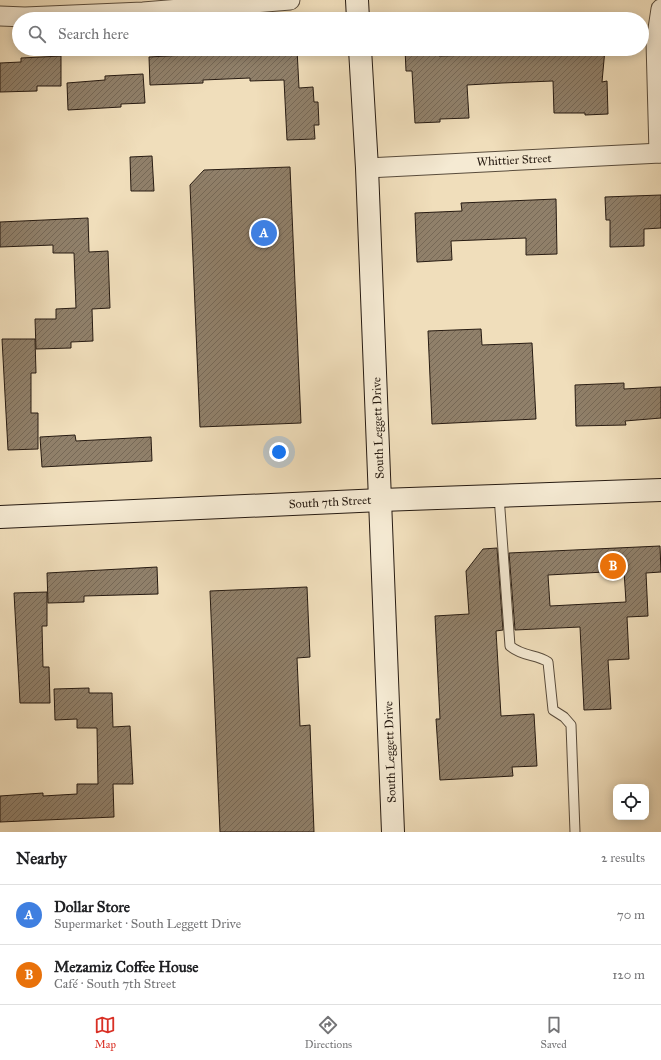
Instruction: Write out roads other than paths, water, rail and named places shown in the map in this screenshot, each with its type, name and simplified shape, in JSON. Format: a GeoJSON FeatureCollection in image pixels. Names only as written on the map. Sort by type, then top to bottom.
{"type":"FeatureCollection","features":[{"type":"Feature","properties":{"kind":"street"},"geometry":{"type":"LineString","coordinates":[[143,12],[290,0]]}},
{"type":"Feature","properties":{"kind":"street"},"geometry":{"type":"LineString","coordinates":[[357,0],[358,12]]}},
{"type":"Feature","properties":{"kind":"street"},"geometry":{"type":"LineString","coordinates":[[660,153],[656,42],[661,9]]}},
{"type":"Feature","properties":{"kind":"street"},"geometry":{"type":"LineString","coordinates":[[0,16],[12,16]]}},
{"type":"Feature","properties":{"kind":"street","name":"South Leggett Drive"},"geometry":{"type":"LineString","coordinates":[[360,56],[367,168],[381,500],[393,832]]}},
{"type":"Feature","properties":{"kind":"street","name":"Whittier Street"},"geometry":{"type":"LineString","coordinates":[[367,168],[660,153]]}},
{"type":"Feature","properties":{"kind":"street","name":"South 7th Street"},"geometry":{"type":"LineString","coordinates":[[0,517],[381,500],[661,490]]}},
{"type":"Feature","properties":{"kind":"lane"},"geometry":{"type":"LineString","coordinates":[[499,496],[510,646],[518,652],[542,658],[548,662],[553,710],[564,717],[571,725],[574,832]]}},
{"type":"Feature","properties":{"kind":"place","name":"Dollar Store"},"geometry":{"type":"Point","coordinates":[264,233]}},
{"type":"Feature","properties":{"kind":"place","name":"Mezamiz Coffee House"},"geometry":{"type":"Point","coordinates":[613,566]}}]}
